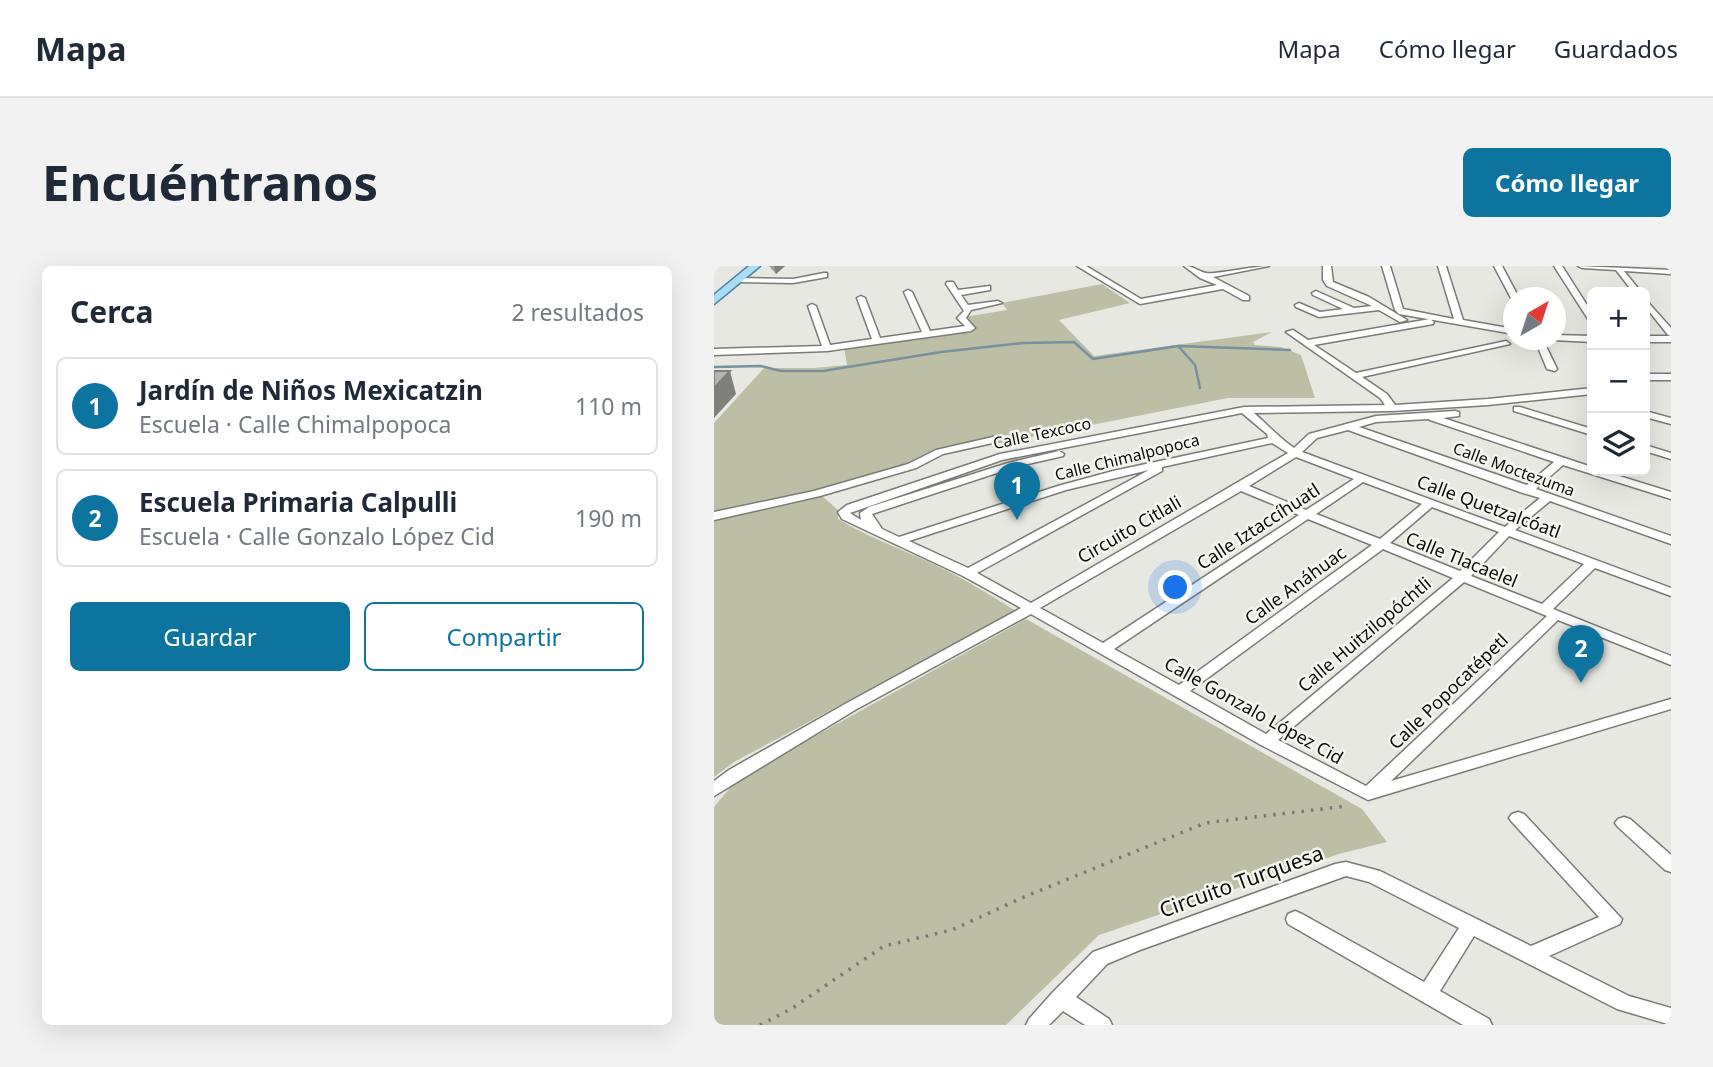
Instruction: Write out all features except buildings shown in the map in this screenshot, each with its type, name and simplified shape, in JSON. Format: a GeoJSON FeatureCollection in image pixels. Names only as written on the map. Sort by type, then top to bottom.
{"type":"FeatureCollection","features":[{"type":"Feature","properties":{"kind":"main road"},"geometry":{"type":"LineString","coordinates":[[714,292],[744,266]]}},
{"type":"Feature","properties":{"kind":"main road"},"geometry":{"type":"LineString","coordinates":[[714,301],[755,266]]}},
{"type":"Feature","properties":{"kind":"street"},"geometry":{"type":"LineString","coordinates":[[1080,266],[1138,301],[1224,286]]}},
{"type":"Feature","properties":{"kind":"street"},"geometry":{"type":"LineString","coordinates":[[1188,266],[1246,298]]}},
{"type":"Feature","properties":{"kind":"street"},"geometry":{"type":"LineString","coordinates":[[1203,276],[1265,266]]}},
{"type":"Feature","properties":{"kind":"street"},"geometry":{"type":"LineString","coordinates":[[1327,266],[1327,280],[1330,284],[1366,299],[1411,324]]}},
{"type":"Feature","properties":{"kind":"street"},"geometry":{"type":"LineString","coordinates":[[1386,266],[1399,308]]}},
{"type":"Feature","properties":{"kind":"street"},"geometry":{"type":"LineString","coordinates":[[1443,266],[1459,321]]}},
{"type":"Feature","properties":{"kind":"street"},"geometry":{"type":"LineString","coordinates":[[1498,266],[1510,287]]}},
{"type":"Feature","properties":{"kind":"street"},"geometry":{"type":"LineString","coordinates":[[1558,266],[1587,311]]}},
{"type":"Feature","properties":{"kind":"street"},"geometry":{"type":"LineString","coordinates":[[1582,266],[1671,272]]}},
{"type":"Feature","properties":{"kind":"street"},"geometry":{"type":"LineString","coordinates":[[1667,266],[1671,272]]}},
{"type":"Feature","properties":{"kind":"street"},"geometry":{"type":"LineString","coordinates":[[1617,267],[1633,287]]}},
{"type":"Feature","properties":{"kind":"street"},"geometry":{"type":"LineString","coordinates":[[739,281],[793,281],[824,275]]}},
{"type":"Feature","properties":{"kind":"street"},"geometry":{"type":"LineString","coordinates":[[714,352],[827,348],[971,328],[961,318],[968,311],[950,284]]}},
{"type":"Feature","properties":{"kind":"street"},"geometry":{"type":"LineString","coordinates":[[956,293],[987,288]]}},
{"type":"Feature","properties":{"kind":"street"},"geometry":{"type":"LineString","coordinates":[[908,292],[927,334]]}},
{"type":"Feature","properties":{"kind":"street"},"geometry":{"type":"LineString","coordinates":[[1316,293],[1351,310]]}},
{"type":"Feature","properties":{"kind":"street"},"geometry":{"type":"LineString","coordinates":[[861,298],[877,341]]}},
{"type":"Feature","properties":{"kind":"street"},"geometry":{"type":"LineString","coordinates":[[1366,299],[1448,320],[1503,330]]}},
{"type":"Feature","properties":{"kind":"street"},"geometry":{"type":"LineString","coordinates":[[1329,300],[1299,305],[1319,315],[1381,307]]}},
{"type":"Feature","properties":{"kind":"street"},"geometry":{"type":"LineString","coordinates":[[966,308],[998,303]]}},
{"type":"Feature","properties":{"kind":"street"},"geometry":{"type":"LineString","coordinates":[[812,306],[827,348]]}},
{"type":"Feature","properties":{"kind":"street"},"geometry":{"type":"LineString","coordinates":[[1650,307],[1671,333]]}},
{"type":"Feature","properties":{"kind":"street"},"geometry":{"type":"LineString","coordinates":[[1308,343],[1448,320]]}},
{"type":"Feature","properties":{"kind":"street"},"geometry":{"type":"LineString","coordinates":[[1290,332],[1384,396],[1392,408]]}},
{"type":"Feature","properties":{"kind":"street"},"geometry":{"type":"LineString","coordinates":[[1566,338],[1587,339]]}},
{"type":"Feature","properties":{"kind":"street"},"geometry":{"type":"LineString","coordinates":[[1650,339],[1671,339]]}},
{"type":"Feature","properties":{"kind":"street"},"geometry":{"type":"LineString","coordinates":[[1354,376],[1503,345]]}},
{"type":"Feature","properties":{"kind":"street"},"geometry":{"type":"LineString","coordinates":[[1543,350],[1552,369]]}},
{"type":"Feature","properties":{"kind":"street"},"geometry":{"type":"LineString","coordinates":[[1650,377],[1671,377]]}},
{"type":"Feature","properties":{"kind":"street","name":"Calle Texcoco"},"geometry":{"type":"LineString","coordinates":[[844,512],[1000,457],[1249,411],[1392,408],[1488,402],[1587,392]]}},
{"type":"Feature","properties":{"kind":"street","name":"Circuito Citlali"},"geometry":{"type":"LineString","coordinates":[[714,790],[735,774],[1240,487],[1295,453],[1313,436],[1376,419],[1517,409],[1587,400]]}},
{"type":"Feature","properties":{"kind":"street"},"geometry":{"type":"LineString","coordinates":[[1517,409],[1587,430]]}},
{"type":"Feature","properties":{"kind":"street","name":"Calle Texcoco"},"geometry":{"type":"LineString","coordinates":[[879,532],[866,518],[866,513],[1012,466],[1249,411]]}},
{"type":"Feature","properties":{"kind":"street","name":"Calle Quetzalcóatl"},"geometry":{"type":"LineString","coordinates":[[1249,411],[1273,436],[1295,453],[1671,592]]}},
{"type":"Feature","properties":{"kind":"street"},"geometry":{"type":"LineString","coordinates":[[1650,415],[1671,421]]}},
{"type":"Feature","properties":{"kind":"street"},"geometry":{"type":"LineString","coordinates":[[1428,416],[1587,467]]}},
{"type":"Feature","properties":{"kind":"street","name":"Calle Moctezuma"},"geometry":{"type":"LineString","coordinates":[[1347,426],[1671,540]]}},
{"type":"Feature","properties":{"kind":"street","name":"Calle Chimalpopoca"},"geometry":{"type":"LineString","coordinates":[[901,541],[1062,488],[1273,436]]}},
{"type":"Feature","properties":{"kind":"street"},"geometry":{"type":"LineString","coordinates":[[714,516],[816,494],[912,466],[940,452],[993,440]]}},
{"type":"Feature","properties":{"kind":"street"},"geometry":{"type":"LineString","coordinates":[[1650,450],[1671,456]]}},
{"type":"Feature","properties":{"kind":"street"},"geometry":{"type":"LineString","coordinates":[[1527,491],[1562,460]]}},
{"type":"Feature","properties":{"kind":"street"},"geometry":{"type":"LineString","coordinates":[[968,573],[1172,461]]}},
{"type":"Feature","properties":{"kind":"street"},"geometry":{"type":"LineString","coordinates":[[1614,476],[1671,496]]}},
{"type":"Feature","properties":{"kind":"street","name":"Calle Iztaccíhuatl"},"geometry":{"type":"LineString","coordinates":[[1104,649],[1362,478]]}},
{"type":"Feature","properties":{"kind":"street","name":"Calle Tlacaelel"},"geometry":{"type":"LineString","coordinates":[[1240,487],[1671,661]]}},
{"type":"Feature","properties":{"kind":"street","name":"Calle Huitzilopóchtli"},"geometry":{"type":"LineString","coordinates":[[1267,741],[1461,578],[1507,531],[1547,498]]}},
{"type":"Feature","properties":{"kind":"street","name":"Calle Anáhuac"},"geometry":{"type":"LineString","coordinates":[[1179,692],[1380,545],[1430,503]]}},
{"type":"Feature","properties":{"kind":"street","name":"Calle Gonzalo López Cid"},"geometry":{"type":"LineString","coordinates":[[844,512],[846,517],[968,573],[1267,741],[1368,794]]}},
{"type":"Feature","properties":{"kind":"street","name":"Calle Popocatépetl"},"geometry":{"type":"LineString","coordinates":[[1368,794],[1549,613],[1593,563]]}},
{"type":"Feature","properties":{"kind":"street"},"geometry":{"type":"LineString","coordinates":[[1368,794],[1671,704]]}},
{"type":"Feature","properties":{"kind":"street"},"geometry":{"type":"LineString","coordinates":[[1518,818],[1612,919],[1531,955]]}},
{"type":"Feature","properties":{"kind":"street"},"geometry":{"type":"LineString","coordinates":[[1625,822],[1671,865]]}},
{"type":"Feature","properties":{"kind":"street","name":"Circuito Turquesa"},"geometry":{"type":"LineString","coordinates":[[1036,1025],[1100,958],[1346,869],[1374,876],[1624,1003],[1671,1017]]}},
{"type":"Feature","properties":{"kind":"street"},"geometry":{"type":"LineString","coordinates":[[1295,919],[1482,1025]]}},
{"type":"Feature","properties":{"kind":"street"},"geometry":{"type":"LineString","coordinates":[[1427,995],[1470,926]]}},
{"type":"Feature","properties":{"kind":"street"},"geometry":{"type":"LineString","coordinates":[[1060,998],[1102,1025]]}},
{"type":"Feature","properties":{"kind":"path"},"geometry":{"type":"LineString","coordinates":[[760,1025],[792,1009],[884,946],[952,930],[1024,897],[1205,823],[1347,806]]}},
{"type":"Feature","properties":{"kind":"green space"},"geometry":{"type":"Polygon","coordinates":[[[1102,284],[1130,303],[1059,320],[1094,356],[1272,332],[1253,342],[1255,345],[1281,347],[1301,355],[1315,398],[1228,398],[945,454],[916,468],[822,496],[838,510],[838,519],[953,574],[1016,611],[734,762],[714,777],[714,423],[764,368],[847,365],[844,348],[974,330],[964,317],[1007,310],[1002,303],[1102,284]]]}},
{"type":"Feature","properties":{"kind":"green space"},"geometry":{"type":"Polygon","coordinates":[[[1026,619],[1362,809],[1387,842],[1339,854],[1099,935],[1006,1025],[714,1025],[714,807],[733,784],[770,761],[1026,619]]]}},
{"type":"Feature","properties":{"kind":"waterway"},"geometry":{"type":"LineString","coordinates":[[714,367],[761,366],[781,371],[823,371],[941,352],[1023,343],[1074,342],[1093,359],[1178,346],[1290,350]]}},
{"type":"Feature","properties":{"kind":"waterway"},"geometry":{"type":"LineString","coordinates":[[1179,347],[1195,365],[1200,388]]}},
{"type":"Feature","properties":{"kind":"place","name":"Jardín de Niños Mexicatzin"},"geometry":{"type":"Point","coordinates":[1017,520]}},
{"type":"Feature","properties":{"kind":"place","name":"Escuela Primaria Calpulli"},"geometry":{"type":"Point","coordinates":[1581,683]}}]}
